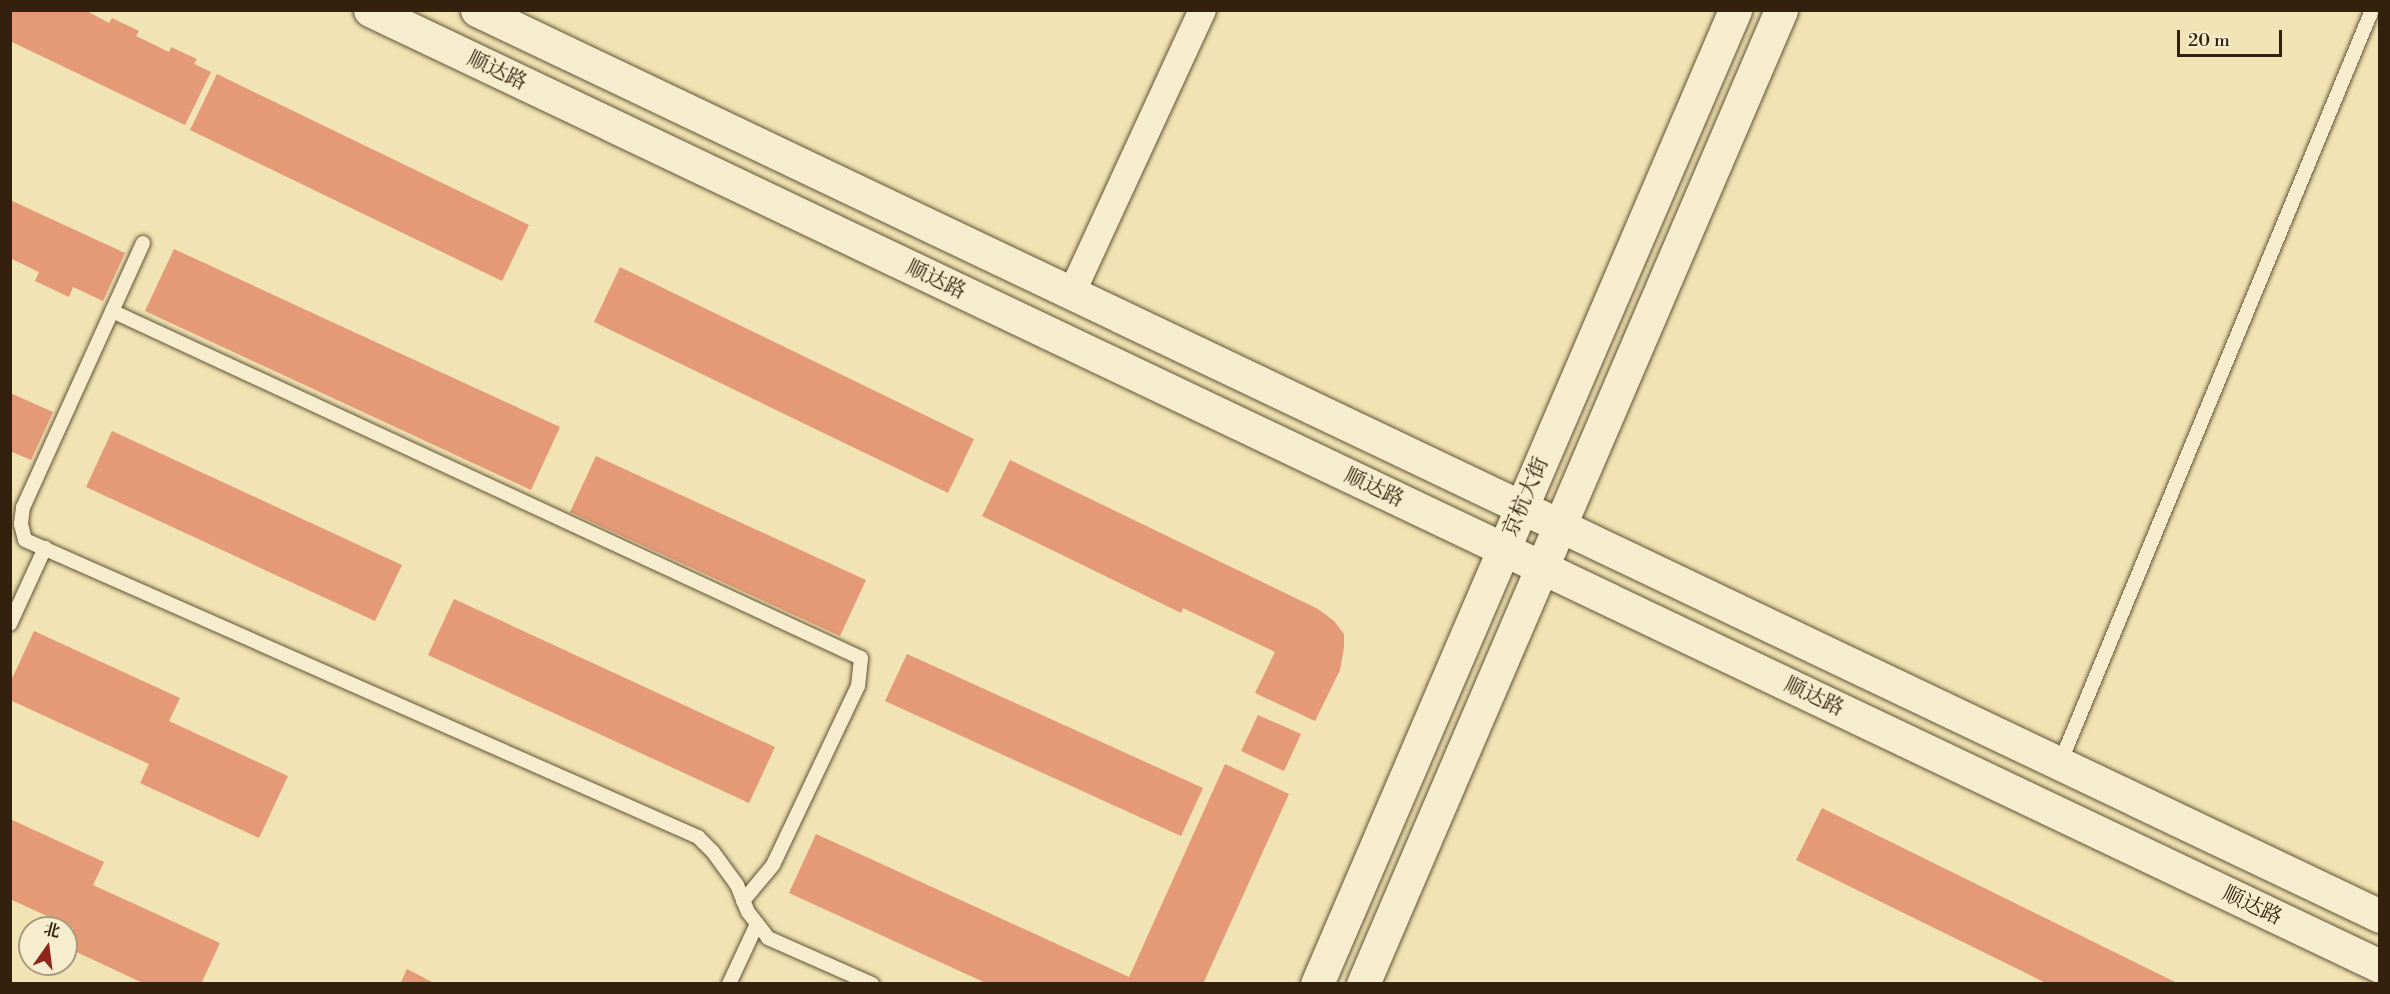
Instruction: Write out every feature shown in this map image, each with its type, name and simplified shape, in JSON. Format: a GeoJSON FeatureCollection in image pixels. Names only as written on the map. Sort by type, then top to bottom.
{"type":"FeatureCollection","features":[{"type":"Feature","properties":{"kind":"main road","name":"顺达路"},"geometry":{"type":"LineString","coordinates":[[370,10],[2379,966]]}},
{"type":"Feature","properties":{"kind":"main road"},"geometry":{"type":"LineString","coordinates":[[477,10],[2379,916]]}},
{"type":"Feature","properties":{"kind":"main road","name":"京杭大街"},"geometry":{"type":"LineString","coordinates":[[1317,984],[1735,10]]}},
{"type":"Feature","properties":{"kind":"main road","name":"京杭大街"},"geometry":{"type":"LineString","coordinates":[[1363,984],[1781,10]]}},
{"type":"Feature","properties":{"kind":"street"},"geometry":{"type":"LineString","coordinates":[[1071,293],[1202,10]]}},
{"type":"Feature","properties":{"kind":"lane"},"geometry":{"type":"LineString","coordinates":[[2060,763],[2372,10]]}},
{"type":"Feature","properties":{"kind":"lane"},"geometry":{"type":"LineString","coordinates":[[143,243],[22,507],[21,524],[26,540],[698,837],[714,852],[731,877],[748,912],[768,938],[872,984]]}},
{"type":"Feature","properties":{"kind":"lane"},"geometry":{"type":"LineString","coordinates":[[112,312],[861,658],[858,686],[773,865],[743,901]]}},
{"type":"Feature","properties":{"kind":"lane"},"geometry":{"type":"LineString","coordinates":[[10,624],[45,548]]}},
{"type":"Feature","properties":{"kind":"lane"},"geometry":{"type":"LineString","coordinates":[[729,984],[757,924]]}},
{"type":"Feature","properties":{"kind":"building"},"geometry":{"type":"Polygon","coordinates":[[[10,10],[85,10],[109,23],[112,18],[139,31],[136,36],[169,52],[171,47],[197,59],[194,64],[211,72],[185,125],[10,41],[10,10]]]}},
{"type":"Feature","properties":{"kind":"building"},"geometry":{"type":"Polygon","coordinates":[[[217,74],[529,225],[502,281],[190,130],[217,74]]]}},
{"type":"Feature","properties":{"kind":"building"},"geometry":{"type":"Polygon","coordinates":[[[10,200],[125,253],[103,301],[73,287],[69,297],[35,281],[39,272],[10,258],[10,200]]]}},
{"type":"Feature","properties":{"kind":"building"},"geometry":{"type":"Polygon","coordinates":[[[174,249],[560,427],[531,490],[145,311],[174,249]]]}},
{"type":"Feature","properties":{"kind":"building"},"geometry":{"type":"Polygon","coordinates":[[[620,267],[974,439],[948,493],[594,322],[620,267]]]}},
{"type":"Feature","properties":{"kind":"building"},"geometry":{"type":"Polygon","coordinates":[[[10,393],[53,412],[31,460],[10,451],[10,393]]]}},
{"type":"Feature","properties":{"kind":"building"},"geometry":{"type":"Polygon","coordinates":[[[112,431],[402,565],[375,621],[86,487],[112,431]]]}},
{"type":"Feature","properties":{"kind":"building"},"geometry":{"type":"Polygon","coordinates":[[[596,456],[866,580],[840,636],[570,512],[596,456]]]}},
{"type":"Feature","properties":{"kind":"building"},"geometry":{"type":"Polygon","coordinates":[[[1010,460],[1318,609],[1334,621],[1344,634],[1340,670],[1315,721],[1255,693],[1275,652],[1183,608],[1181,613],[982,516],[1010,460]]]}},
{"type":"Feature","properties":{"kind":"building"},"geometry":{"type":"Polygon","coordinates":[[[454,599],[775,747],[749,803],[428,655],[454,599]]]}},
{"type":"Feature","properties":{"kind":"building"},"geometry":{"type":"Polygon","coordinates":[[[34,631],[180,698],[169,721],[288,776],[259,838],[140,783],[149,764],[10,700],[10,683],[34,631]]]}},
{"type":"Feature","properties":{"kind":"building"},"geometry":{"type":"Polygon","coordinates":[[[907,654],[1203,788],[1181,836],[885,701],[907,654]]]}},
{"type":"Feature","properties":{"kind":"building"},"geometry":{"type":"Polygon","coordinates":[[[1258,715],[1301,734],[1284,771],[1241,751],[1258,715]]]}},
{"type":"Feature","properties":{"kind":"building"},"geometry":{"type":"Polygon","coordinates":[[[1225,764],[1289,794],[1203,984],[988,984],[789,893],[816,834],[1129,977],[1225,764]]]}},
{"type":"Feature","properties":{"kind":"building"},"geometry":{"type":"Polygon","coordinates":[[[1822,808],[2179,984],[2048,984],[1796,860],[1822,808]]]}},
{"type":"Feature","properties":{"kind":"building"},"geometry":{"type":"Polygon","coordinates":[[[10,819],[104,862],[93,885],[220,943],[201,984],[145,984],[78,953],[78,916],[47,916],[10,899],[10,819]]]}},
{"type":"Feature","properties":{"kind":"building"},"geometry":{"type":"Polygon","coordinates":[[[407,969],[436,984],[400,984],[407,969]]]}}]}
